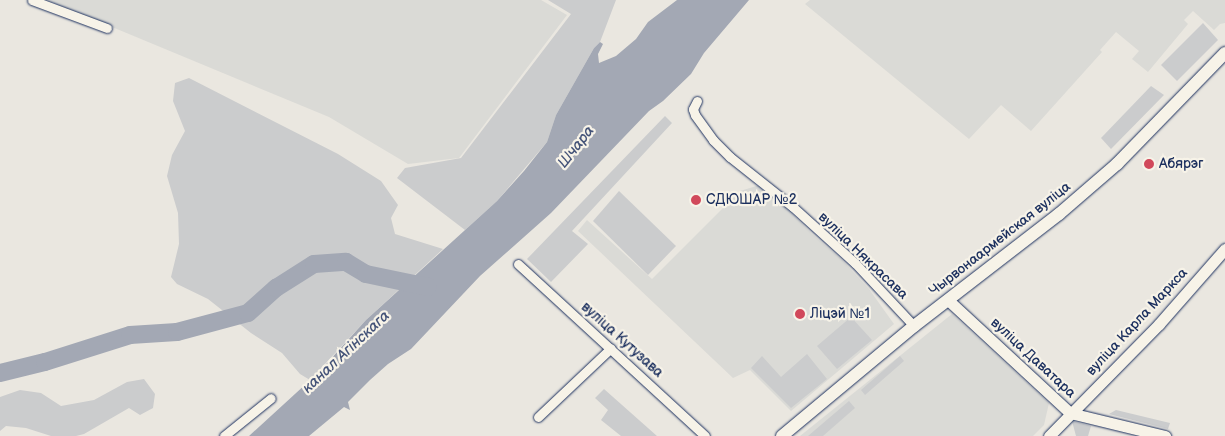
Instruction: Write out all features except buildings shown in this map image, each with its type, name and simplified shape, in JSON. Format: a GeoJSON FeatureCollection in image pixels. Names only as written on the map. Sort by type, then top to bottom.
{"type":"FeatureCollection","features":[{"type":"Feature","properties":{"kind":"main road","name":"Чырвонаармейская вуліца"},"geometry":{"type":"LineString","coordinates":[[782,436],[914,326],[1059,214],[1117,164],[1225,53]]}},
{"type":"Feature","properties":{"kind":"street"},"geometry":{"type":"LineString","coordinates":[[32,0],[107,28]]}},
{"type":"Feature","properties":{"kind":"street","name":"вуліца Някрасава"},"geometry":{"type":"LineString","coordinates":[[697,101],[694,109],[695,115],[713,140],[855,263],[914,326]]}},
{"type":"Feature","properties":{"kind":"street","name":"вуліца Карла Маркса"},"geometry":{"type":"LineString","coordinates":[[1049,436],[1158,324],[1225,249]]}},
{"type":"Feature","properties":{"kind":"street","name":"вуліца Кутузава"},"geometry":{"type":"LineString","coordinates":[[518,264],[706,436]]}},
{"type":"Feature","properties":{"kind":"street","name":"вуліца Даватара"},"geometry":{"type":"LineString","coordinates":[[948,300],[1070,413],[1165,436]]}},
{"type":"Feature","properties":{"kind":"street"},"geometry":{"type":"LineString","coordinates":[[538,417],[611,348]]}},
{"type":"Feature","properties":{"kind":"street"},"geometry":{"type":"LineString","coordinates":[[224,436],[270,398]]}},
{"type":"Feature","properties":{"kind":"shaded area"},"geometry":{"type":"Polygon","coordinates":[[[47,0],[541,0],[567,15],[459,158],[408,164],[329,117],[47,0]]]}},
{"type":"Feature","properties":{"kind":"shaded area"},"geometry":{"type":"Polygon","coordinates":[[[548,0],[616,0],[600,42],[594,48],[556,115],[547,142],[497,201],[465,230],[397,178],[405,168],[461,158],[571,14],[548,0]]]}},
{"type":"Feature","properties":{"kind":"shaded area"},"geometry":{"type":"Polygon","coordinates":[[[810,0],[1225,0],[1225,23],[1220,24],[1214,30],[1193,11],[1184,20],[1188,24],[1148,72],[1132,59],[1139,51],[1116,32],[1100,50],[1102,52],[1031,131],[1001,105],[969,139],[805,4],[810,0]]]}},
{"type":"Feature","properties":{"kind":"shaded area"},"geometry":{"type":"Polygon","coordinates":[[[1203,23],[1218,40],[1177,81],[1161,65],[1203,23]]]}},
{"type":"Feature","properties":{"kind":"shaded area"},"geometry":{"type":"Polygon","coordinates":[[[189,78],[338,154],[381,181],[398,205],[391,218],[395,234],[443,249],[366,320],[310,380],[300,374],[282,353],[251,333],[208,299],[177,284],[171,277],[179,244],[178,213],[167,176],[172,155],[185,131],[173,101],[175,83],[189,78]]]}},
{"type":"Feature","properties":{"kind":"shaded area"},"geometry":{"type":"Polygon","coordinates":[[[1151,86],[1164,95],[1111,149],[1101,138],[1151,86]]]}},
{"type":"Feature","properties":{"kind":"shaded area"},"geometry":{"type":"Polygon","coordinates":[[[665,116],[672,123],[572,231],[588,244],[551,282],[527,259],[665,116]]]}},
{"type":"Feature","properties":{"kind":"shaded area"},"geometry":{"type":"Polygon","coordinates":[[[763,184],[812,234],[842,260],[869,289],[894,324],[791,411],[750,370],[733,378],[578,231],[587,220],[652,279],[740,191],[763,184]]]}},
{"type":"Feature","properties":{"kind":"shaded area"},"geometry":{"type":"Polygon","coordinates":[[[619,191],[676,246],[648,275],[593,221],[619,191]]]}},
{"type":"Feature","properties":{"kind":"shaded area"},"geometry":{"type":"Polygon","coordinates":[[[952,314],[1049,403],[1044,425],[1033,436],[800,436],[952,314]]]}},
{"type":"Feature","properties":{"kind":"shaded area"},"geometry":{"type":"Polygon","coordinates":[[[851,317],[872,340],[837,369],[817,346],[851,317]]]}},
{"type":"Feature","properties":{"kind":"shaded area"},"geometry":{"type":"Polygon","coordinates":[[[807,354],[827,379],[791,408],[751,368],[762,356],[781,377],[807,354]]]}},
{"type":"Feature","properties":{"kind":"shaded area"},"geometry":{"type":"Polygon","coordinates":[[[900,356],[904,361],[865,395],[861,390],[900,356]]]}},
{"type":"Feature","properties":{"kind":"shaded area"},"geometry":{"type":"Polygon","coordinates":[[[144,379],[155,394],[153,408],[140,415],[129,408],[84,434],[76,436],[51,436],[26,428],[6,426],[0,431],[0,397],[20,390],[41,393],[61,406],[94,400],[127,382],[144,379]]]}},
{"type":"Feature","properties":{"kind":"shaded area"},"geometry":{"type":"Polygon","coordinates":[[[604,389],[657,436],[621,436],[601,420],[608,410],[595,398],[604,389]]]}},
{"type":"Feature","properties":{"kind":"shaded area"},"geometry":{"type":"Polygon","coordinates":[[[849,401],[855,408],[823,436],[808,436],[849,401]]]}},
{"type":"Feature","properties":{"kind":"shaded area"},"geometry":{"type":"Polygon","coordinates":[[[1116,410],[1170,423],[1168,429],[1109,414],[1116,410]]]}},
{"type":"Feature","properties":{"kind":"shaded area"},"geometry":{"type":"Polygon","coordinates":[[[1072,421],[1091,426],[1088,436],[1076,436],[1072,421]]]}},
{"type":"Feature","properties":{"kind":"water"},"geometry":{"type":"Polygon","coordinates":[[[677,0],[749,0],[704,53],[691,74],[663,101],[649,111],[551,213],[480,276],[411,349],[388,364],[370,380],[348,402],[350,410],[344,407],[309,436],[249,436],[319,372],[366,320],[497,201],[524,171],[547,142],[556,115],[594,48],[600,42],[603,44],[598,54],[599,63],[616,56],[636,39],[648,22],[677,0]]]}},
{"type":"Feature","properties":{"kind":"waterway"},"geometry":{"type":"LineString","coordinates":[[0,373],[45,362],[130,335],[177,332],[248,313],[276,288],[314,264],[346,262],[366,274],[428,287]]}},
{"type":"Feature","properties":{"kind":"place","name":"Абярэг"},"geometry":{"type":"Point","coordinates":[1149,164]}},
{"type":"Feature","properties":{"kind":"place","name":"СДЮШАР №2"},"geometry":{"type":"Point","coordinates":[696,200]}},
{"type":"Feature","properties":{"kind":"place","name":"Ліцэй №1"},"geometry":{"type":"Point","coordinates":[800,314]}},
{"type":"Feature","properties":{"kind":"water label","name":"Шчара"},"geometry":{"type":"Point","coordinates":[576,147]}},
{"type":"Feature","properties":{"kind":"water label","name":"канал Агінскага"},"geometry":{"type":"Point","coordinates":[346,352]}}]}
